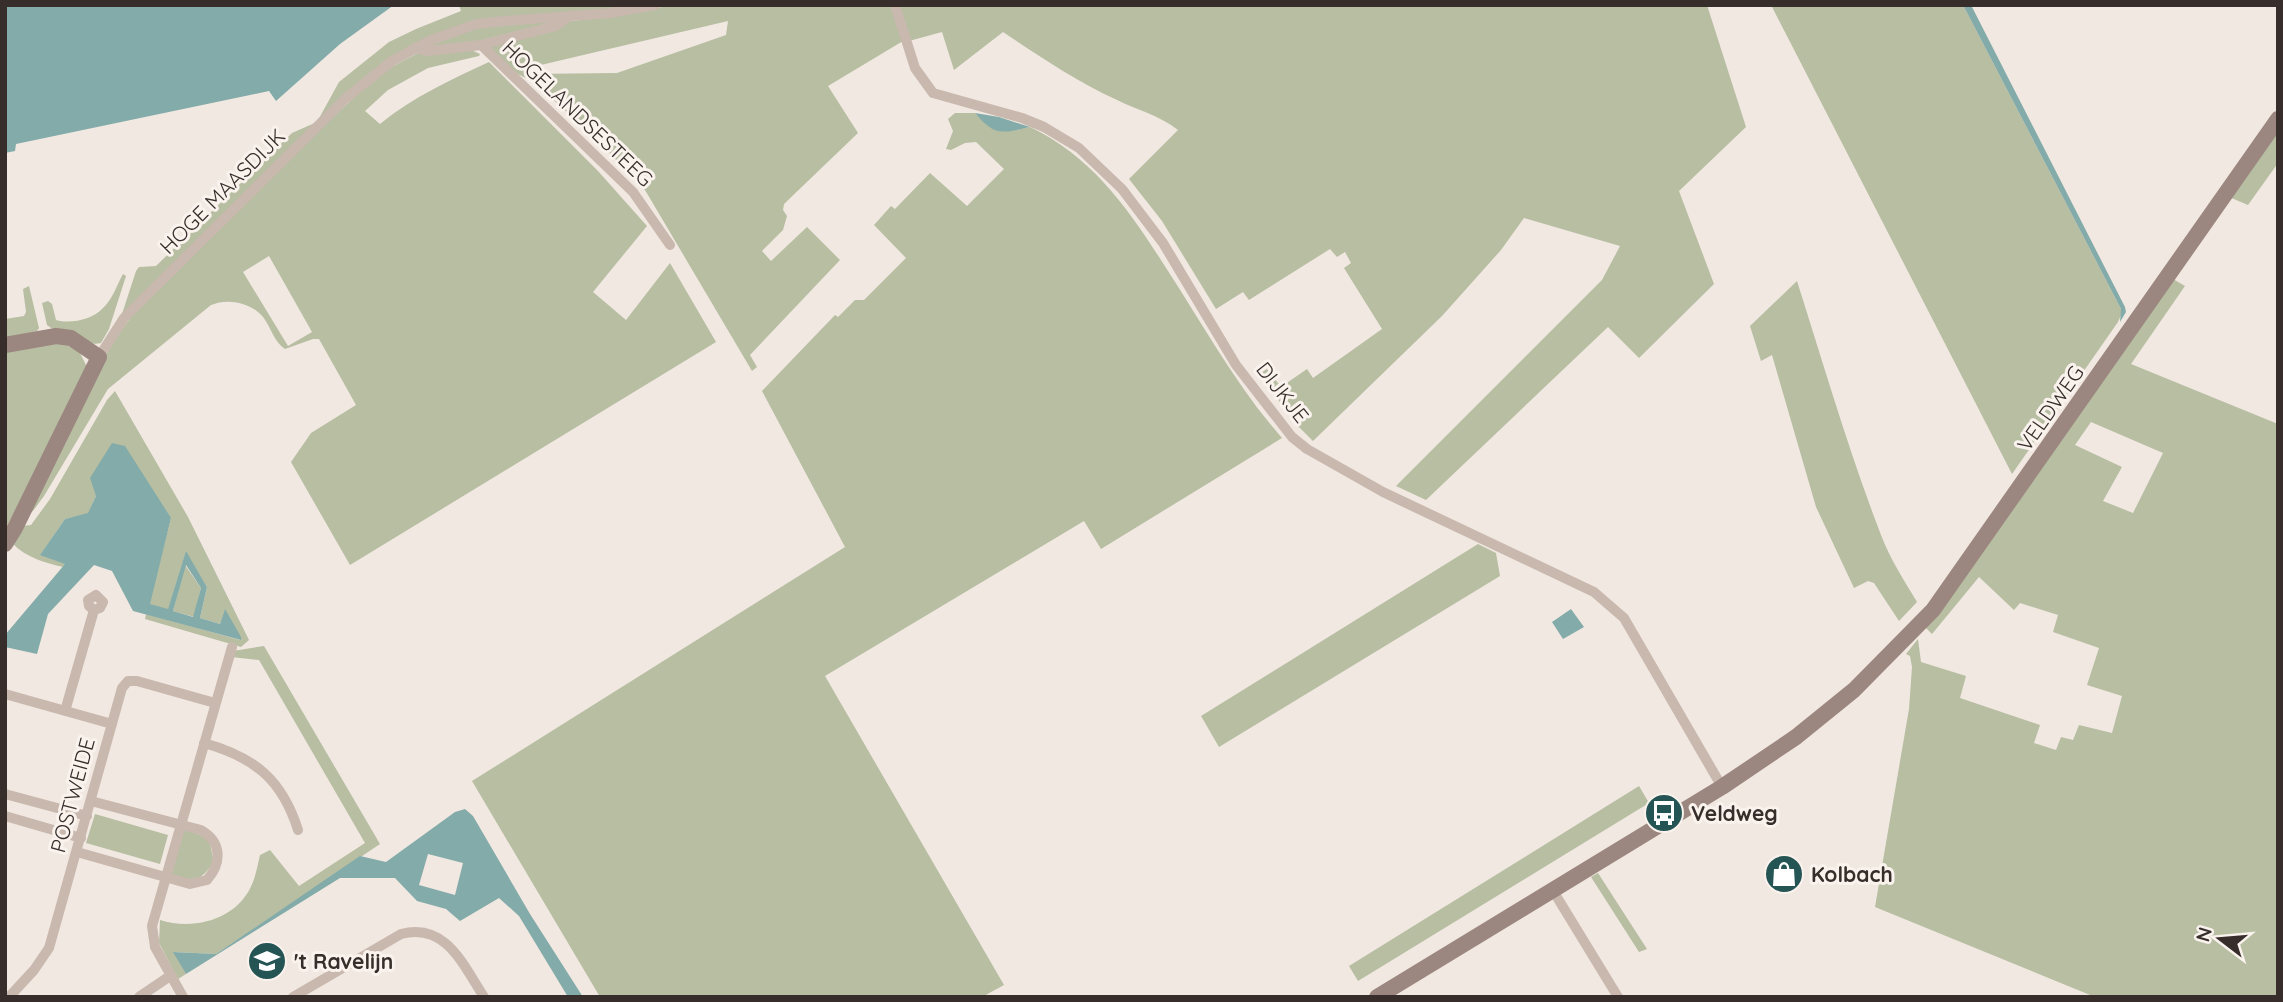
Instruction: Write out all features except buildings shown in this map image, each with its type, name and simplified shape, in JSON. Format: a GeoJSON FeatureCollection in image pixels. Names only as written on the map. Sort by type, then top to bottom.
{"type":"FeatureCollection","features":[{"type":"Feature","properties":{"kind":"street","name":"HOGE MAASDIJK"},"geometry":{"type":"LineString","coordinates":[[99,357],[124,318],[346,98],[392,61],[414,48],[476,24],[610,13],[655,5]]}},
{"type":"Feature","properties":{"kind":"street","name":"DIJKJE"},"geometry":{"type":"LineString","coordinates":[[895,5],[915,68],[933,93],[1022,118],[1044,127],[1079,148],[1122,189],[1163,243],[1236,365],[1285,428],[1307,449],[1383,492],[1577,583],[1609,603],[1624,618],[1722,787]]}},
{"type":"Feature","properties":{"kind":"street"},"geometry":{"type":"LineString","coordinates":[[414,48],[426,51],[481,45],[555,26],[568,17]]}},
{"type":"Feature","properties":{"kind":"street","name":"HOGELANDSESTEEG"},"geometry":{"type":"LineString","coordinates":[[481,45],[633,192],[670,245]]}},
{"type":"Feature","properties":{"kind":"street","name":"VELDWEG"},"geometry":{"type":"LineString","coordinates":[[1377,997],[1722,787],[1796,737],[1854,690],[1933,611],[2278,119]]}},
{"type":"Feature","properties":{"kind":"street"},"geometry":{"type":"LineString","coordinates":[[5,345],[56,335],[71,338],[99,357],[5,544]]}},
{"type":"Feature","properties":{"kind":"street"},"geometry":{"type":"LineString","coordinates":[[65,711],[94,610]]}},
{"type":"Feature","properties":{"kind":"street"},"geometry":{"type":"LineString","coordinates":[[183,997],[152,937],[152,926],[232,647]]}},
{"type":"Feature","properties":{"kind":"street","name":"POSTWEIDE"},"geometry":{"type":"LineString","coordinates":[[9,997],[34,970],[49,948],[122,688],[128,681],[138,681],[215,703]]}},
{"type":"Feature","properties":{"kind":"street"},"geometry":{"type":"LineString","coordinates":[[5,694],[112,724]]}},
{"type":"Feature","properties":{"kind":"street"},"geometry":{"type":"LineString","coordinates":[[204,743],[246,758],[271,778],[292,811],[299,830]]}},
{"type":"Feature","properties":{"kind":"street"},"geometry":{"type":"LineString","coordinates":[[5,794],[87,816]]}},
{"type":"Feature","properties":{"kind":"street"},"geometry":{"type":"LineString","coordinates":[[77,852],[196,883],[207,880],[218,863],[218,852],[211,837],[201,830],[91,801]]}},
{"type":"Feature","properties":{"kind":"street"},"geometry":{"type":"LineString","coordinates":[[5,816],[81,838]]}},
{"type":"Feature","properties":{"kind":"street"},"geometry":{"type":"LineString","coordinates":[[1552,889],[1618,997]]}},
{"type":"Feature","properties":{"kind":"street"},"geometry":{"type":"LineString","coordinates":[[293,997],[401,934],[419,931],[436,936],[454,952],[484,997]]}},
{"type":"Feature","properties":{"kind":"street"},"geometry":{"type":"LineString","coordinates":[[139,997],[170,976]]}},
{"type":"Feature","properties":{"kind":"green space"},"geometry":{"type":"Polygon","coordinates":[[[459,5],[634,5],[610,10],[504,17],[407,48],[122,314],[139,267],[156,266],[292,133],[317,122],[339,82],[389,42],[461,11],[459,5]]]}},
{"type":"Feature","properties":{"kind":"green space"},"geometry":{"type":"Polygon","coordinates":[[[672,5],[893,5],[903,41],[828,86],[858,133],[784,204],[783,210],[787,216],[783,230],[762,251],[771,261],[807,227],[840,260],[750,355],[757,367],[752,371],[645,190],[594,137],[535,83],[516,73],[488,46],[571,21],[610,17],[672,5]],[[728,21],[528,68],[528,74],[617,73],[726,35],[728,21]]]}},
{"type":"Feature","properties":{"kind":"green space"},"geometry":{"type":"Polygon","coordinates":[[[899,5],[1707,5],[1746,127],[1679,191],[1714,284],[1639,358],[1608,327],[1426,500],[1396,486],[1602,280],[1620,246],[1524,218],[1501,250],[1442,316],[1313,441],[1298,426],[1259,374],[1267,369],[1281,387],[1307,369],[1313,378],[1382,329],[1344,268],[1351,263],[1345,252],[1337,257],[1330,249],[1249,300],[1243,292],[1216,309],[1162,221],[1129,179],[1178,130],[1156,116],[1086,84],[1003,32],[954,70],[942,32],[909,41],[899,5]]]}},
{"type":"Feature","properties":{"kind":"green space"},"geometry":{"type":"Polygon","coordinates":[[[1771,5],[1963,5],[2121,309],[2118,322],[2012,474],[1771,5]]]}},
{"type":"Feature","properties":{"kind":"green space"},"geometry":{"type":"Polygon","coordinates":[[[557,21],[474,42],[425,47],[477,28],[557,21]]]}},
{"type":"Feature","properties":{"kind":"green space"},"geometry":{"type":"Polygon","coordinates":[[[469,49],[480,54],[428,68],[388,90],[365,111],[380,124],[419,97],[489,62],[598,171],[647,226],[593,292],[626,320],[670,263],[716,342],[350,565],[291,462],[311,433],[356,405],[319,339],[285,349],[258,312],[238,303],[217,303],[211,305],[108,389],[44,496],[28,514],[111,345],[131,317],[356,94],[388,69],[416,54],[469,49]],[[269,256],[243,272],[288,346],[312,332],[269,256]]]}},
{"type":"Feature","properties":{"kind":"green space"},"geometry":{"type":"Polygon","coordinates":[[[955,113],[975,113],[988,125],[1000,130],[1030,127],[1074,154],[1092,171],[1110,189],[1140,228],[1236,378],[1282,438],[1101,549],[1084,521],[825,676],[1004,985],[982,997],[600,997],[472,781],[845,547],[762,391],[835,315],[838,317],[855,300],[864,300],[906,258],[874,225],[891,206],[895,209],[930,173],[967,206],[1004,169],[976,142],[965,143],[951,150],[946,149],[953,131],[948,119],[955,113]]]}},
{"type":"Feature","properties":{"kind":"green space"},"geometry":{"type":"Polygon","coordinates":[[[2278,129],[2278,163],[2248,205],[2229,197],[2278,129]]]}},
{"type":"Feature","properties":{"kind":"green space"},"geometry":{"type":"Polygon","coordinates":[[[123,274],[126,276],[109,329],[101,343],[73,339],[47,325],[42,303],[48,301],[52,304],[56,320],[74,321],[87,318],[106,305],[123,274]]]}},
{"type":"Feature","properties":{"kind":"green space"},"geometry":{"type":"Polygon","coordinates":[[[2173,279],[2185,286],[2131,364],[2278,424],[2278,997],[2095,997],[1875,907],[1909,709],[1912,667],[1910,656],[1906,654],[1918,639],[1921,662],[1966,676],[1960,698],[2040,725],[2034,743],[2056,750],[2061,737],[2073,740],[2079,725],[2112,733],[2122,696],[2087,685],[2099,648],[2053,632],[2058,615],[2020,603],[2014,610],[1979,577],[1932,634],[1926,628],[2173,279]],[[2091,422],[2075,445],[2122,467],[2103,501],[2133,513],[2163,453],[2091,422]]]}},
{"type":"Feature","properties":{"kind":"green space"},"geometry":{"type":"Polygon","coordinates":[[[1797,281],[1869,504],[1889,553],[1917,602],[1899,621],[1874,583],[1868,581],[1854,588],[1816,507],[1772,355],[1761,361],[1750,326],[1797,281]]]}},
{"type":"Feature","properties":{"kind":"green space"},"geometry":{"type":"Polygon","coordinates":[[[29,286],[39,328],[37,331],[5,339],[5,319],[24,316],[26,312],[23,289],[29,286]]]}},
{"type":"Feature","properties":{"kind":"green space"},"geometry":{"type":"Polygon","coordinates":[[[55,339],[79,351],[88,369],[5,530],[5,347],[55,339]]]}},
{"type":"Feature","properties":{"kind":"green space"},"geometry":{"type":"Polygon","coordinates":[[[115,391],[188,517],[249,640],[241,647],[145,619],[146,614],[240,640],[225,610],[220,624],[200,618],[207,587],[186,552],[168,610],[149,604],[171,518],[96,496],[88,514],[65,519],[41,554],[66,563],[63,567],[29,556],[12,543],[21,526],[31,525],[50,499],[107,400],[115,391]]]}},
{"type":"Feature","properties":{"kind":"green space"},"geometry":{"type":"Polygon","coordinates":[[[1478,544],[1496,553],[1500,576],[1219,747],[1201,716],[1478,544]]]}},
{"type":"Feature","properties":{"kind":"green space"},"geometry":{"type":"Polygon","coordinates":[[[185,565],[201,588],[194,617],[173,611],[185,565]]]}},
{"type":"Feature","properties":{"kind":"green space"},"geometry":{"type":"Polygon","coordinates":[[[264,646],[380,844],[216,954],[174,952],[186,974],[178,979],[159,943],[160,920],[201,923],[227,913],[246,895],[254,879],[260,855],[270,850],[299,886],[365,843],[259,660],[231,657],[233,651],[264,646]]]}},
{"type":"Feature","properties":{"kind":"green space"},"geometry":{"type":"Polygon","coordinates":[[[1639,786],[1649,803],[1358,981],[1349,966],[1639,786]]]}},
{"type":"Feature","properties":{"kind":"green space"},"geometry":{"type":"Polygon","coordinates":[[[95,814],[168,835],[160,864],[86,843],[95,814]]]}},
{"type":"Feature","properties":{"kind":"green space"},"geometry":{"type":"Polygon","coordinates":[[[184,828],[209,839],[214,862],[204,874],[195,879],[170,876],[184,828]]]}},
{"type":"Feature","properties":{"kind":"green space"},"geometry":{"type":"Polygon","coordinates":[[[1598,873],[1647,949],[1639,952],[1591,877],[1598,873]]]}},
{"type":"Feature","properties":{"kind":"water"},"geometry":{"type":"Polygon","coordinates":[[[5,5],[394,5],[340,44],[276,101],[269,91],[16,144],[15,151],[5,153],[5,5]]]}},
{"type":"Feature","properties":{"kind":"water"},"geometry":{"type":"Polygon","coordinates":[[[1963,5],[1971,5],[2125,307],[2126,312],[2120,322],[2121,309],[1963,5]]]}},
{"type":"Feature","properties":{"kind":"water"},"geometry":{"type":"Polygon","coordinates":[[[975,113],[1030,127],[1006,132],[994,130],[975,113]]]}},
{"type":"Feature","properties":{"kind":"water"},"geometry":{"type":"Polygon","coordinates":[[[112,443],[125,446],[171,518],[150,604],[168,609],[186,551],[207,587],[200,618],[220,624],[225,609],[241,640],[133,611],[112,571],[94,565],[48,614],[37,654],[5,647],[5,635],[65,564],[40,555],[65,519],[88,513],[96,496],[90,478],[112,443]],[[186,565],[173,611],[193,617],[201,588],[186,565]]]}},
{"type":"Feature","properties":{"kind":"water"},"geometry":{"type":"Polygon","coordinates":[[[1571,609],[1584,627],[1563,639],[1552,622],[1571,609]]]}},
{"type":"Feature","properties":{"kind":"water"},"geometry":{"type":"Polygon","coordinates":[[[465,809],[473,816],[530,914],[583,997],[568,997],[519,916],[499,898],[460,921],[446,909],[417,901],[395,878],[340,878],[186,974],[173,952],[216,954],[360,856],[386,862],[455,812],[465,809]],[[428,854],[419,885],[455,895],[463,863],[428,854]]]}},
{"type":"Feature","properties":{"kind":"place","name":"Veldweg"},"geometry":{"type":"Point","coordinates":[1664,813]}},
{"type":"Feature","properties":{"kind":"place","name":"Kolbach"},"geometry":{"type":"Point","coordinates":[1784,874]}},
{"type":"Feature","properties":{"kind":"place","name":"'t Ravelijn"},"geometry":{"type":"Point","coordinates":[267,961]}}]}
